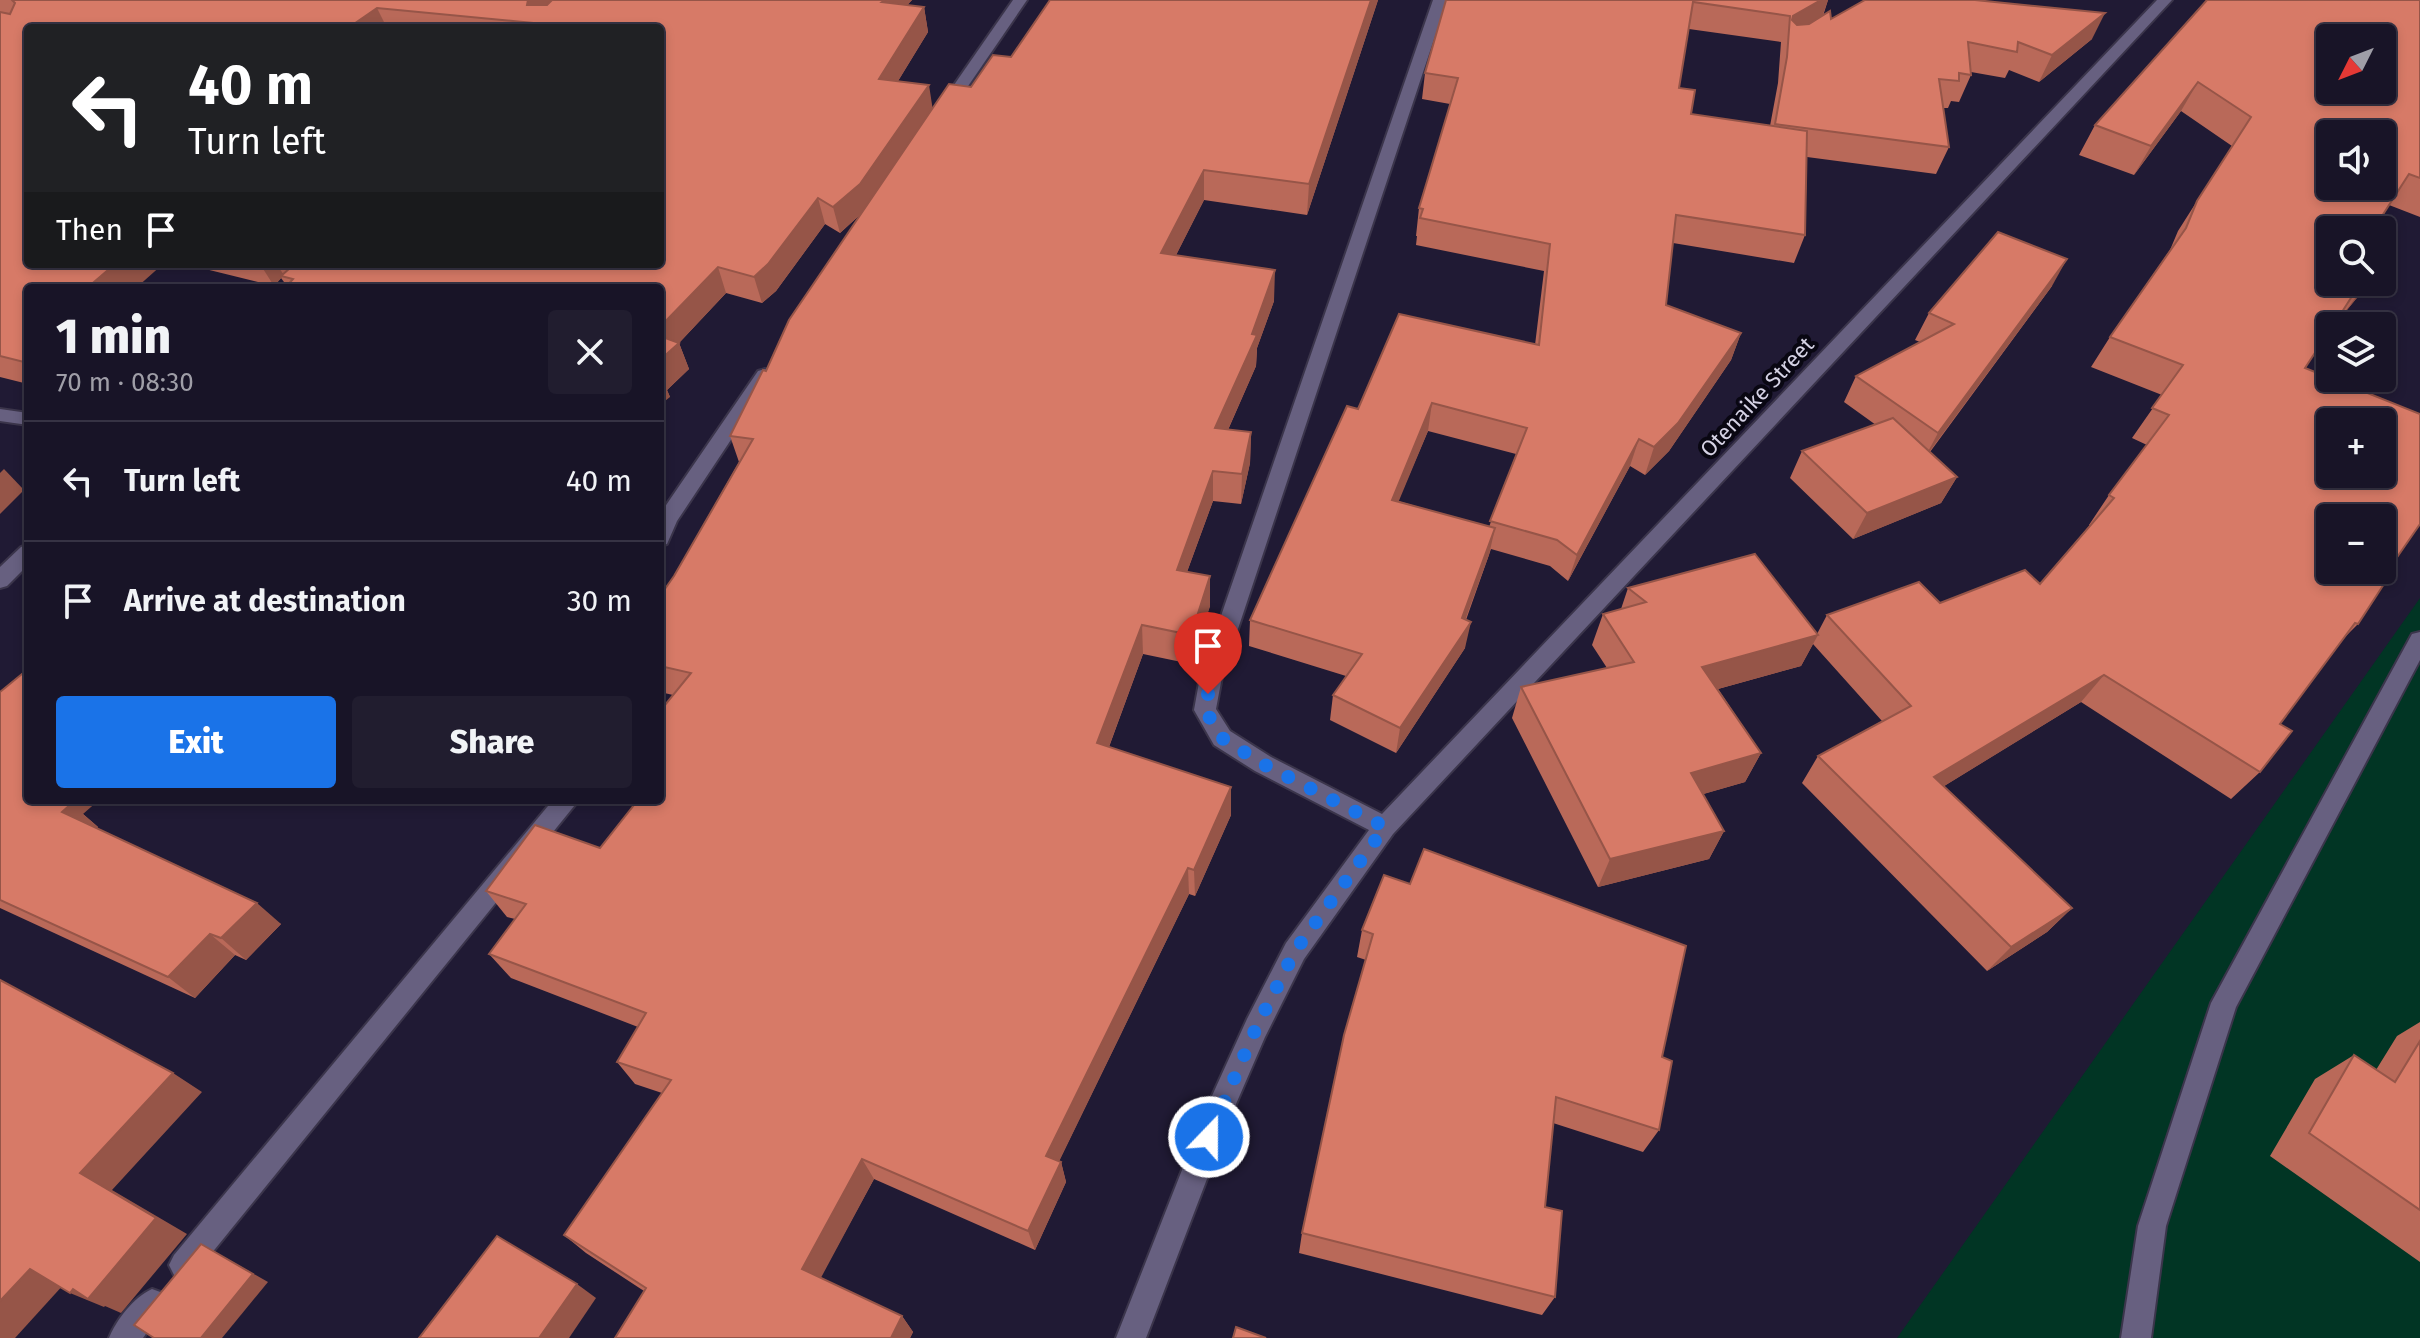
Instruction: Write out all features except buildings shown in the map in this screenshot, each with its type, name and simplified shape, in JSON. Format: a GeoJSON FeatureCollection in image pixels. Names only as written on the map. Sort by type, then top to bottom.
{"type":"FeatureCollection","features":[{"type":"Feature","properties":{"kind":"street"},"geometry":{"type":"LineString","coordinates":[[932,130],[1020,0]]}},
{"type":"Feature","properties":{"kind":"street"},"geometry":{"type":"LineString","coordinates":[[1385,827],[1263,764],[1222,738],[1205,710],[1211,677],[1440,0]]}},
{"type":"Feature","properties":{"kind":"street","name":"Otenaike Street"},"geometry":{"type":"LineString","coordinates":[[1131,1338],[1220,1109],[1256,1028],[1295,951],[1385,827],[2165,0]]}},
{"type":"Feature","properties":{"kind":"street"},"geometry":{"type":"LineString","coordinates":[[664,528],[773,363]]}},
{"type":"Feature","properties":{"kind":"street"},"geometry":{"type":"LineString","coordinates":[[0,415],[24,418]]}},
{"type":"Feature","properties":{"kind":"street"},"geometry":{"type":"LineString","coordinates":[[0,580],[24,556]]}},
{"type":"Feature","properties":{"kind":"street"},"geometry":{"type":"LineString","coordinates":[[2136,1338],[2152,1226],[2224,1003],[2420,640]]}},
{"type":"Feature","properties":{"kind":"street"},"geometry":{"type":"LineString","coordinates":[[124,1338],[564,804]]}},
{"type":"Feature","properties":{"kind":"green space"},"geometry":{"type":"Polygon","coordinates":[[[2420,598],[2420,1338],[1897,1338],[2420,598]]]}},
{"type":"Feature","properties":{"kind":"route"},"geometry":{"type":"LineString","coordinates":[[1208,694],[1205,710],[1222,738],[1263,764],[1385,827],[1295,951],[1256,1028],[1209,1137]]}}]}
